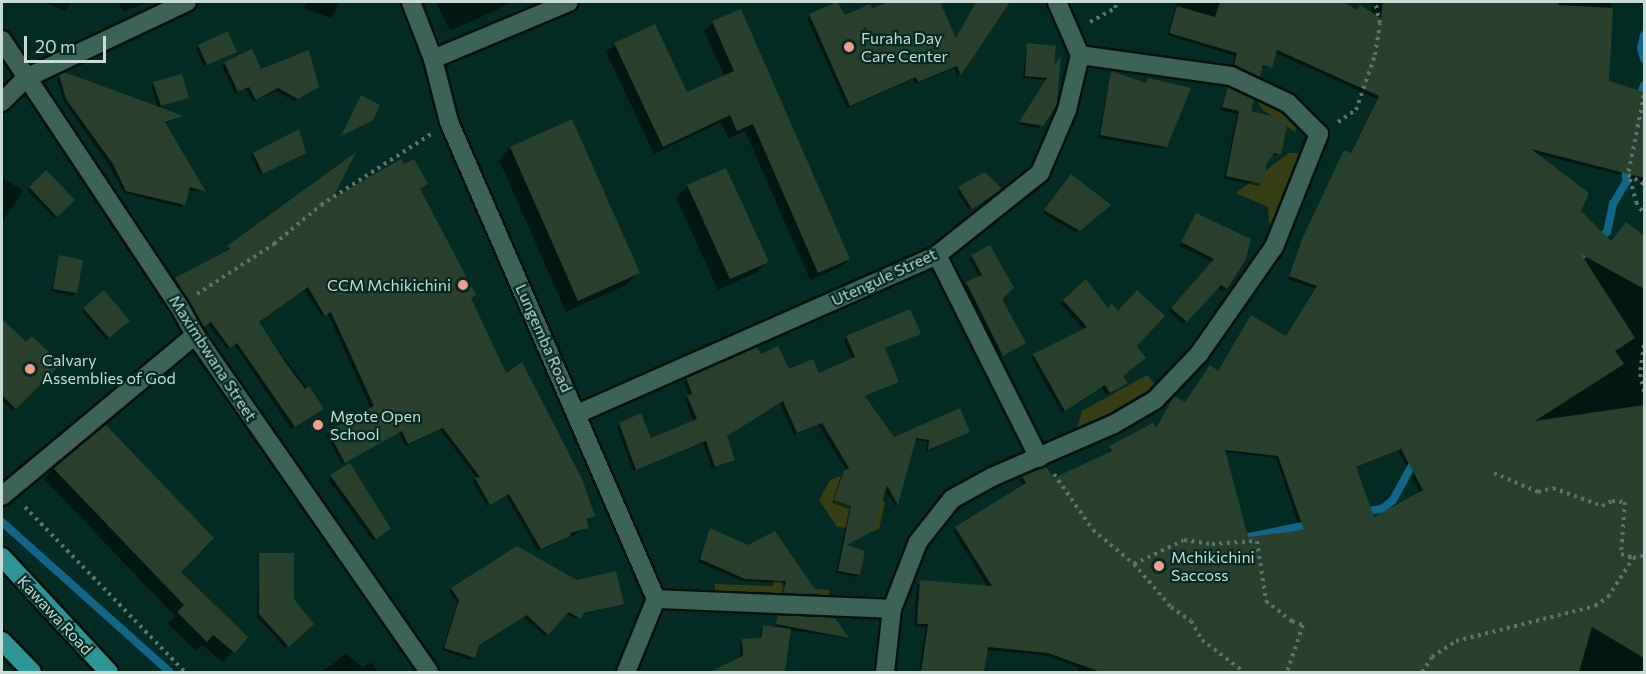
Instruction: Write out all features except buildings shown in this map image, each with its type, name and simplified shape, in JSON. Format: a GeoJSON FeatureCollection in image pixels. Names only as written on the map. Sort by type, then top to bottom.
{"type":"FeatureCollection","features":[{"type":"Feature","properties":{"kind":"main road","name":"Kawawa Road"},"geometry":{"type":"LineString","coordinates":[[2,557],[109,672]]}},
{"type":"Feature","properties":{"kind":"main road"},"geometry":{"type":"LineString","coordinates":[[2,641],[32,672]]}},
{"type":"Feature","properties":{"kind":"street"},"geometry":{"type":"LineString","coordinates":[[2,102],[26,78],[187,2]]}},
{"type":"Feature","properties":{"kind":"street","name":"Lungemba Road"},"geometry":{"type":"LineString","coordinates":[[411,2],[433,59],[449,122],[578,414],[656,599]]}},
{"type":"Feature","properties":{"kind":"street"},"geometry":{"type":"LineString","coordinates":[[433,59],[569,2]]}},
{"type":"Feature","properties":{"kind":"street"},"geometry":{"type":"LineString","coordinates":[[885,672],[892,609],[918,542],[952,499],[1155,400],[1199,354],[1274,247],[1319,134],[1288,103],[1231,76],[1080,55],[1058,2]]}},
{"type":"Feature","properties":{"kind":"street","name":"Maximbwana Street"},"geometry":{"type":"LineString","coordinates":[[2,40],[179,306],[195,335],[429,672]]}},
{"type":"Feature","properties":{"kind":"street","name":"Utengule Street"},"geometry":{"type":"LineString","coordinates":[[578,414],[937,255],[1040,173],[1067,110],[1080,55]]}},
{"type":"Feature","properties":{"kind":"street"},"geometry":{"type":"LineString","coordinates":[[937,255],[1039,458]]}},
{"type":"Feature","properties":{"kind":"street"},"geometry":{"type":"LineString","coordinates":[[4,493],[195,335]]}},
{"type":"Feature","properties":{"kind":"street"},"geometry":{"type":"LineString","coordinates":[[626,672],[656,599],[892,609]]}},
{"type":"Feature","properties":{"kind":"path"},"geometry":{"type":"LineString","coordinates":[[1069,28],[1100,19],[1115,8],[1117,2]]}},
{"type":"Feature","properties":{"kind":"path"},"geometry":{"type":"LineString","coordinates":[[1319,134],[1356,110],[1378,34],[1375,2]]}},
{"type":"Feature","properties":{"kind":"path"},"geometry":{"type":"LineString","coordinates":[[1644,95],[1628,175],[1636,202],[1644,214]]}},
{"type":"Feature","properties":{"kind":"path"},"geometry":{"type":"LineString","coordinates":[[179,306],[274,244],[321,205],[449,122]]}},
{"type":"Feature","properties":{"kind":"path"},"geometry":{"type":"LineString","coordinates":[[1628,175],[1644,184]]}},
{"type":"Feature","properties":{"kind":"path"},"geometry":{"type":"LineString","coordinates":[[1644,345],[1640,374],[1644,392]]}},
{"type":"Feature","properties":{"kind":"path"},"geometry":{"type":"LineString","coordinates":[[1039,458],[1060,479],[1093,530],[1134,564],[1171,607],[1191,621],[1202,640],[1244,672]]}},
{"type":"Feature","properties":{"kind":"path"},"geometry":{"type":"LineString","coordinates":[[1494,473],[1538,492],[1553,488],[1602,506],[1612,501],[1625,502],[1621,554],[1633,558],[1644,555]]}},
{"type":"Feature","properties":{"kind":"path"},"geometry":{"type":"LineString","coordinates":[[4,493],[185,672]]}},
{"type":"Feature","properties":{"kind":"path"},"geometry":{"type":"LineString","coordinates":[[1134,564],[1184,540],[1212,544],[1257,541],[1266,601],[1292,621],[1303,625],[1287,672]]}},
{"type":"Feature","properties":{"kind":"path"},"geometry":{"type":"LineString","coordinates":[[1422,672],[1432,657],[1456,641],[1595,606],[1608,597],[1633,558]]}},
{"type":"Feature","properties":{"kind":"green space"},"geometry":{"type":"Polygon","coordinates":[[[1255,98],[1272,100],[1297,126],[1295,132],[1263,110],[1255,98]]]}},
{"type":"Feature","properties":{"kind":"green space"},"geometry":{"type":"Polygon","coordinates":[[[1289,153],[1301,153],[1276,226],[1269,223],[1268,207],[1236,193],[1289,153]]]}},
{"type":"Feature","properties":{"kind":"green space"},"geometry":{"type":"Polygon","coordinates":[[[1147,375],[1158,388],[1104,422],[1077,429],[1082,411],[1147,375]]]}},
{"type":"Feature","properties":{"kind":"green space"},"geometry":{"type":"Polygon","coordinates":[[[846,474],[855,474],[885,502],[879,529],[858,537],[849,528],[837,527],[819,500],[830,480],[846,474]]]}},
{"type":"Feature","properties":{"kind":"green space"},"geometry":{"type":"Polygon","coordinates":[[[777,550],[782,552],[782,586],[829,590],[829,595],[715,592],[715,584],[773,586],[777,550]]]}},
{"type":"Feature","properties":{"kind":"waterway"},"geometry":{"type":"LineString","coordinates":[[1644,35],[1641,48],[1644,59]]}},
{"type":"Feature","properties":{"kind":"waterway"},"geometry":{"type":"LineString","coordinates":[[1638,101],[1644,85]]}},
{"type":"Feature","properties":{"kind":"waterway"},"geometry":{"type":"LineString","coordinates":[[1574,263],[1607,232],[1613,204],[1626,182],[1626,163]]}},
{"type":"Feature","properties":{"kind":"waterway"},"geometry":{"type":"LineString","coordinates":[[1362,512],[1382,509],[1393,500],[1416,458]]}},
{"type":"Feature","properties":{"kind":"waterway"},"geometry":{"type":"LineString","coordinates":[[2,522],[170,672]]}},
{"type":"Feature","properties":{"kind":"waterway"},"geometry":{"type":"LineString","coordinates":[[1239,539],[1312,524]]}},
{"type":"Feature","properties":{"kind":"place","name":"Furaha Day Care Center"},"geometry":{"type":"Point","coordinates":[849,47]}},
{"type":"Feature","properties":{"kind":"place","name":"CCM Mchikichini"},"geometry":{"type":"Point","coordinates":[463,285]}},
{"type":"Feature","properties":{"kind":"place","name":"Calvary Assemblies of God"},"geometry":{"type":"Point","coordinates":[30,369]}},
{"type":"Feature","properties":{"kind":"place","name":"Mgote Open School"},"geometry":{"type":"Point","coordinates":[318,425]}},
{"type":"Feature","properties":{"kind":"place","name":"Mchikichini Saccoss"},"geometry":{"type":"Point","coordinates":[1159,566]}}]}
